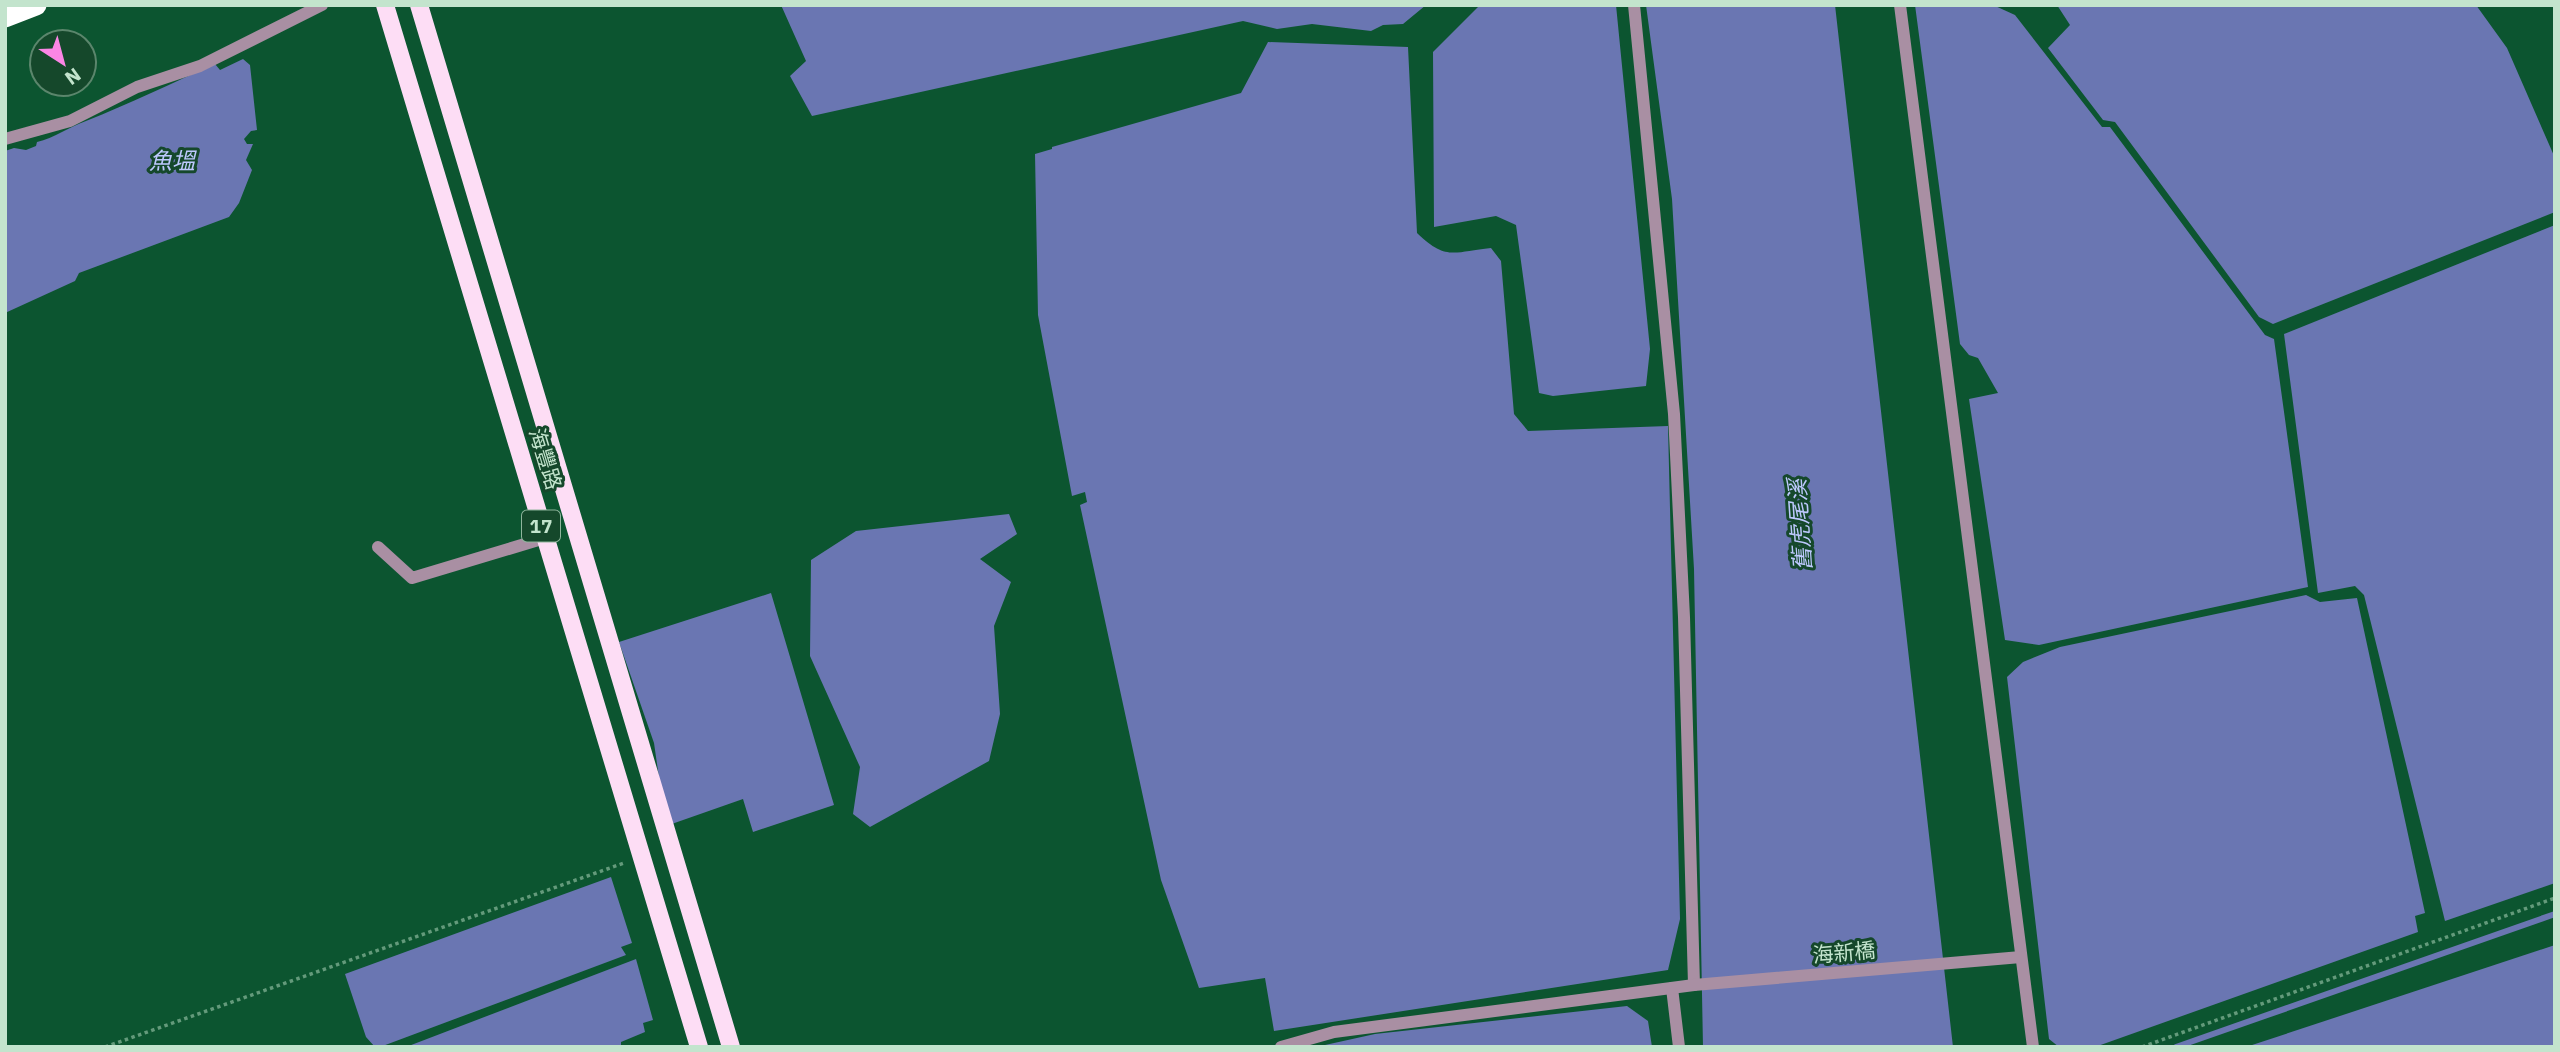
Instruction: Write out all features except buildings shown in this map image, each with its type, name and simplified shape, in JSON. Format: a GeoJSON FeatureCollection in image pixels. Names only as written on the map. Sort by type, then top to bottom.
{"type":"FeatureCollection","features":[{"type":"Feature","properties":{"kind":"highway"},"geometry":{"type":"LineString","coordinates":[[5,17],[36,5]]}},
{"type":"Feature","properties":{"kind":"main road","name":"海豐路"},"geometry":{"type":"LineString","coordinates":[[385,5],[699,1047]]}},
{"type":"Feature","properties":{"kind":"main road","name":"海豐路"},"geometry":{"type":"LineString","coordinates":[[419,5],[731,1047]]}},
{"type":"Feature","properties":{"kind":"street"},"geometry":{"type":"LineString","coordinates":[[5,139],[70,121],[137,88],[200,66],[322,5]]}},
{"type":"Feature","properties":{"kind":"street"},"geometry":{"type":"LineString","coordinates":[[1634,5],[1674,414],[1684,617],[1693,985]]}},
{"type":"Feature","properties":{"kind":"street"},"geometry":{"type":"LineString","coordinates":[[1900,5],[2033,1047]]}},
{"type":"Feature","properties":{"kind":"street"},"geometry":{"type":"LineString","coordinates":[[378,547],[412,578],[545,538]]}},
{"type":"Feature","properties":{"kind":"street","name":"海新橋"},"geometry":{"type":"LineString","coordinates":[[1281,1047],[1334,1032],[1693,985],[2021,957]]}},
{"type":"Feature","properties":{"kind":"street"},"geometry":{"type":"LineString","coordinates":[[1672,988],[1679,1047]]}},
{"type":"Feature","properties":{"kind":"path"},"geometry":{"type":"LineString","coordinates":[[105,1047],[643,856]]}},
{"type":"Feature","properties":{"kind":"path"},"geometry":{"type":"LineString","coordinates":[[2142,1047],[2555,898]]}},
{"type":"Feature","properties":{"kind":"water"},"geometry":{"type":"Polygon","coordinates":[[[781,5],[1426,5],[1403,24],[1383,25],[1371,31],[1312,24],[1277,29],[1243,21],[812,116],[790,76],[806,61],[781,5]]]}},
{"type":"Feature","properties":{"kind":"water"},"geometry":{"type":"Polygon","coordinates":[[[1480,5],[1616,5],[1650,349],[1646,386],[1553,396],[1539,393],[1516,225],[1496,216],[1434,227],[1433,52],[1480,5]]]}},
{"type":"Feature","properties":{"kind":"water","name":"舊虎尾溪"},"geometry":{"type":"Polygon","coordinates":[[[1646,5],[1835,5],[1953,1047],[1703,1047],[1694,569],[1672,199],[1646,5]]]}},
{"type":"Feature","properties":{"kind":"water"},"geometry":{"type":"Polygon","coordinates":[[[1915,5],[1993,5],[2015,15],[2102,127],[2110,127],[2265,335],[2274,339],[2308,587],[2039,645],[2005,640],[1969,399],[1998,393],[1978,358],[1969,355],[1960,344],[1915,5]]]}},
{"type":"Feature","properties":{"kind":"water"},"geometry":{"type":"Polygon","coordinates":[[[2057,5],[2476,5],[2507,48],[2555,158],[2555,212],[2273,324],[2259,317],[2115,122],[2103,120],[2048,48],[2070,25],[2057,5]]]}},
{"type":"Feature","properties":{"kind":"water"},"geometry":{"type":"Polygon","coordinates":[[[1268,42],[1408,47],[1417,233],[1443,251],[1491,248],[1501,261],[1514,414],[1528,431],[1668,426],[1680,919],[1668,970],[1274,1031],[1265,978],[1199,988],[1161,880],[1080,505],[1087,502],[1085,492],[1072,496],[1038,315],[1035,154],[1241,93],[1268,42]]]}},
{"type":"Feature","properties":{"kind":"water","name":"魚塭"},"geometry":{"type":"Polygon","coordinates":[[[243,59],[250,65],[257,130],[251,131],[244,139],[247,144],[253,144],[246,160],[252,170],[239,203],[229,217],[79,273],[75,281],[5,313],[5,151],[14,148],[26,150],[36,146],[37,142],[215,64],[220,70],[243,59]]]}},
{"type":"Feature","properties":{"kind":"water"},"geometry":{"type":"Polygon","coordinates":[[[2555,225],[2555,883],[2445,921],[2364,595],[2355,586],[2318,593],[2284,334],[2555,225]]]}},
{"type":"Feature","properties":{"kind":"water"},"geometry":{"type":"Polygon","coordinates":[[[1009,514],[1017,534],[980,559],[1011,582],[994,626],[1000,714],[989,761],[870,827],[853,814],[860,767],[810,656],[811,560],[856,531],[1009,514]]]}},
{"type":"Feature","properties":{"kind":"water"},"geometry":{"type":"Polygon","coordinates":[[[771,593],[834,805],[753,832],[743,799],[666,826],[654,743],[619,642],[771,593]]]}},
{"type":"Feature","properties":{"kind":"water"},"geometry":{"type":"Polygon","coordinates":[[[2306,595],[2320,602],[2357,598],[2425,913],[2415,916],[2418,932],[2095,1047],[2059,1047],[2049,1039],[2007,677],[2023,662],[2060,647],[2306,595]]]}},
{"type":"Feature","properties":{"kind":"water"},"geometry":{"type":"Polygon","coordinates":[[[611,877],[632,943],[621,947],[626,955],[380,1047],[375,1047],[366,1037],[345,974],[611,877]]]}},
{"type":"Feature","properties":{"kind":"water"},"geometry":{"type":"Polygon","coordinates":[[[2555,945],[2555,1047],[2246,1047],[2555,945]]]}},
{"type":"Feature","properties":{"kind":"water"},"geometry":{"type":"Polygon","coordinates":[[[636,959],[653,1020],[643,1023],[645,1032],[621,1042],[621,1047],[406,1047],[636,959]]]}},
{"type":"Feature","properties":{"kind":"water"},"geometry":{"type":"Polygon","coordinates":[[[1627,1006],[1648,1021],[1652,1047],[1316,1047],[1375,1034],[1627,1006]]]}},
{"type":"Feature","properties":{"kind":"waterway"},"geometry":{"type":"LineString","coordinates":[[2176,1047],[2555,914]]}}]}
